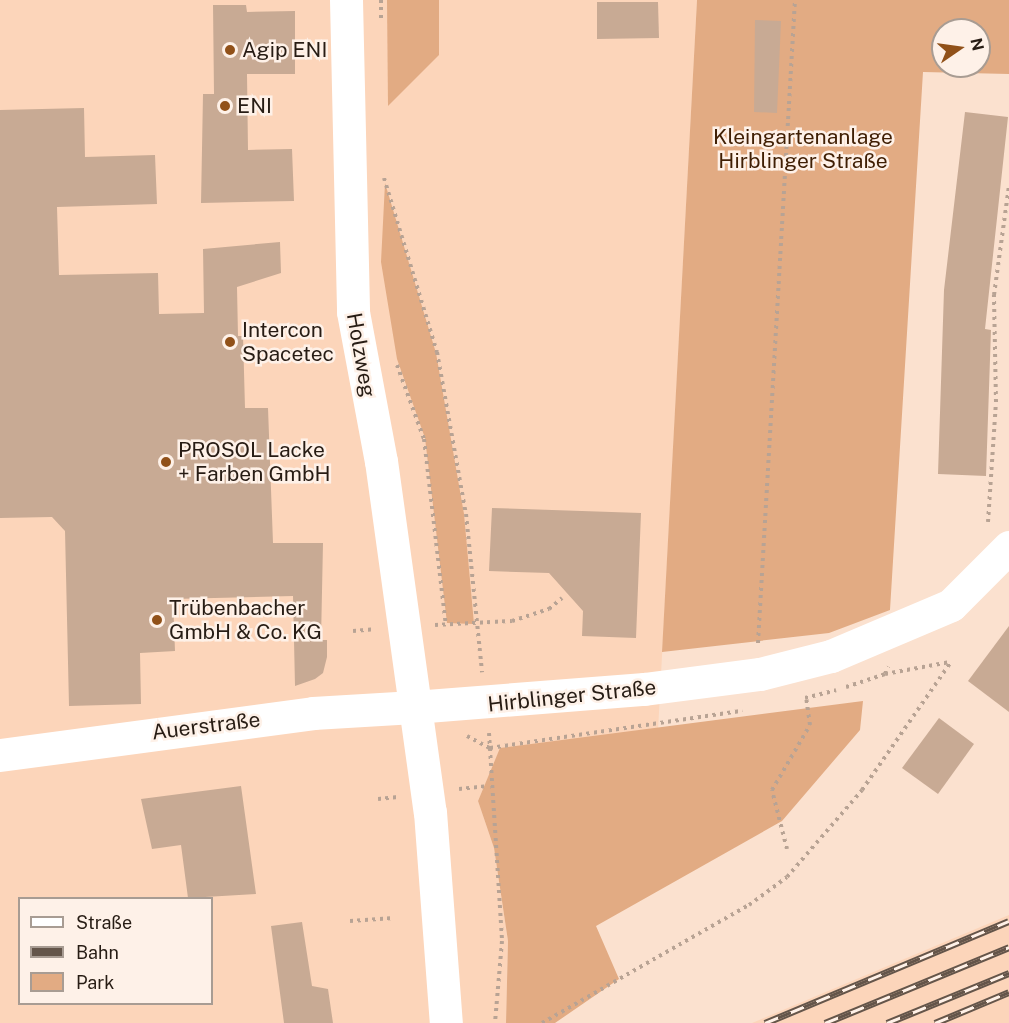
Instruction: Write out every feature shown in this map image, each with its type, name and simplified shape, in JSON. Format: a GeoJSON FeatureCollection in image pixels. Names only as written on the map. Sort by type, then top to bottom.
{"type":"FeatureCollection","features":[{"type":"Feature","properties":{"kind":"street","name":"Holzweg"},"geometry":{"type":"LineString","coordinates":[[346,0],[353,312],[381,461],[414,707]]}},
{"type":"Feature","properties":{"kind":"street","name":"Hirblinger Straße"},"geometry":{"type":"LineString","coordinates":[[414,707],[487,705],[760,674],[831,656],[910,627],[951,605],[998,538]]}},
{"type":"Feature","properties":{"kind":"street","name":"Auerstraße"},"geometry":{"type":"LineString","coordinates":[[0,755],[320,712],[414,707]]}},
{"type":"Feature","properties":{"kind":"street"},"geometry":{"type":"LineString","coordinates":[[414,707],[430,812],[447,1023]]}},
{"type":"Feature","properties":{"kind":"path"},"geometry":{"type":"LineString","coordinates":[[760,674],[795,0]]}},
{"type":"Feature","properties":{"kind":"path"},"geometry":{"type":"LineString","coordinates":[[383,198],[384,177],[437,352],[466,514],[476,626],[487,705],[502,941],[495,1023]]}},
{"type":"Feature","properties":{"kind":"path"},"geometry":{"type":"LineString","coordinates":[[998,538],[994,295],[1009,185]]}},
{"type":"Feature","properties":{"kind":"path"},"geometry":{"type":"LineString","coordinates":[[396,360],[424,439],[446,625]]}},
{"type":"Feature","properties":{"kind":"path"},"geometry":{"type":"LineString","coordinates":[[476,626],[549,609],[562,598]]}},
{"type":"Feature","properties":{"kind":"path"},"geometry":{"type":"LineString","coordinates":[[542,1023],[749,905],[815,850],[951,662],[885,674]]}},
{"type":"Feature","properties":{"kind":"path"},"geometry":{"type":"LineString","coordinates":[[787,849],[772,790],[810,725],[806,698]]}},
{"type":"Feature","properties":{"kind":"path"},"geometry":{"type":"LineString","coordinates":[[350,921],[394,918]]}},
{"type":"Feature","properties":{"kind":"shaded area"},"geometry":{"type":"Polygon","coordinates":[[[0,0],[697,0],[658,731],[500,749],[478,801],[494,848],[508,941],[506,1023],[0,1023],[0,0]]]}},
{"type":"Feature","properties":{"kind":"shaded area"},"geometry":{"type":"Polygon","coordinates":[[[1009,915],[1009,1023],[752,1023],[1009,915]]]}},
{"type":"Feature","properties":{"kind":"green space"},"geometry":{"type":"Polygon","coordinates":[[[387,0],[439,0],[439,55],[388,106],[387,0]]]}},
{"type":"Feature","properties":{"kind":"green space","name":"Kleingartenanlage Hirblinger Straße"},"geometry":{"type":"Polygon","coordinates":[[[697,0],[1009,0],[1009,74],[991,74],[991,18],[931,18],[931,72],[923,72],[890,610],[829,633],[662,652],[697,0]]]}},
{"type":"Feature","properties":{"kind":"green space"},"geometry":{"type":"Polygon","coordinates":[[[385,183],[436,353],[464,514],[474,624],[447,623],[425,438],[397,359],[381,262],[385,183]]]}},
{"type":"Feature","properties":{"kind":"green space"},"geometry":{"type":"Polygon","coordinates":[[[863,701],[860,730],[782,821],[596,926],[619,979],[555,1023],[506,1023],[508,941],[494,848],[478,801],[500,748],[863,701]]]}},
{"type":"Feature","properties":{"kind":"building"},"geometry":{"type":"Polygon","coordinates":[[[597,2],[658,2],[659,38],[597,39],[597,2]]]}},
{"type":"Feature","properties":{"kind":"building"},"geometry":{"type":"Polygon","coordinates":[[[213,5],[246,5],[247,12],[295,11],[295,74],[247,74],[248,150],[292,149],[294,201],[201,203],[203,94],[214,94],[213,5]]]}},
{"type":"Feature","properties":{"kind":"building"},"geometry":{"type":"Polygon","coordinates":[[[755,20],[781,21],[777,113],[754,112],[755,20]]]}},
{"type":"Feature","properties":{"kind":"building"},"geometry":{"type":"Polygon","coordinates":[[[84,108],[85,157],[155,155],[157,204],[57,207],[59,275],[158,273],[159,314],[204,313],[203,249],[280,242],[281,273],[237,287],[238,336],[243,336],[245,408],[268,408],[273,543],[323,543],[321,640],[327,640],[327,657],[323,673],[315,679],[295,686],[293,596],[173,599],[175,651],[140,653],[141,704],[69,706],[65,531],[52,517],[0,518],[0,110],[84,108]]]}},
{"type":"Feature","properties":{"kind":"building"},"geometry":{"type":"Polygon","coordinates":[[[965,112],[1008,117],[985,329],[991,330],[986,476],[938,474],[944,290],[965,112]]]}},
{"type":"Feature","properties":{"kind":"building"},"geometry":{"type":"Polygon","coordinates":[[[492,508],[641,513],[636,638],[582,636],[583,611],[549,573],[489,571],[492,508]]]}},
{"type":"Feature","properties":{"kind":"building"},"geometry":{"type":"Polygon","coordinates":[[[1009,626],[1009,712],[968,681],[1009,626]]]}},
{"type":"Feature","properties":{"kind":"building"},"geometry":{"type":"Polygon","coordinates":[[[939,718],[974,744],[938,794],[902,768],[939,718]]]}},
{"type":"Feature","properties":{"kind":"building"},"geometry":{"type":"Polygon","coordinates":[[[241,786],[256,894],[188,897],[181,845],[152,849],[141,799],[241,786]]]}},
{"type":"Feature","properties":{"kind":"building"},"geometry":{"type":"Polygon","coordinates":[[[302,922],[312,986],[328,989],[333,1023],[284,1023],[271,926],[302,922]]]}},
{"type":"Feature","properties":{"kind":"railway"},"geometry":{"type":"LineString","coordinates":[[765,1023],[1009,921]]}},
{"type":"Feature","properties":{"kind":"railway"},"geometry":{"type":"LineString","coordinates":[[825,1023],[1009,947]]}},
{"type":"Feature","properties":{"kind":"railway"},"geometry":{"type":"LineString","coordinates":[[887,1023],[1009,973]]}},
{"type":"Feature","properties":{"kind":"railway"},"geometry":{"type":"LineString","coordinates":[[935,1023],[1009,992]]}},
{"type":"Feature","properties":{"kind":"place","name":"Agip ENI"},"geometry":{"type":"Point","coordinates":[230,50]}},
{"type":"Feature","properties":{"kind":"place","name":"ENI"},"geometry":{"type":"Point","coordinates":[225,106]}},
{"type":"Feature","properties":{"kind":"place","name":"Intercon Spacetec"},"geometry":{"type":"Point","coordinates":[230,342]}},
{"type":"Feature","properties":{"kind":"place","name":"PROSOL Lacke + Farben GmbH"},"geometry":{"type":"Point","coordinates":[166,462]}},
{"type":"Feature","properties":{"kind":"place","name":"Trübenbacher GmbH & Co. KG"},"geometry":{"type":"Point","coordinates":[157,620]}}]}
